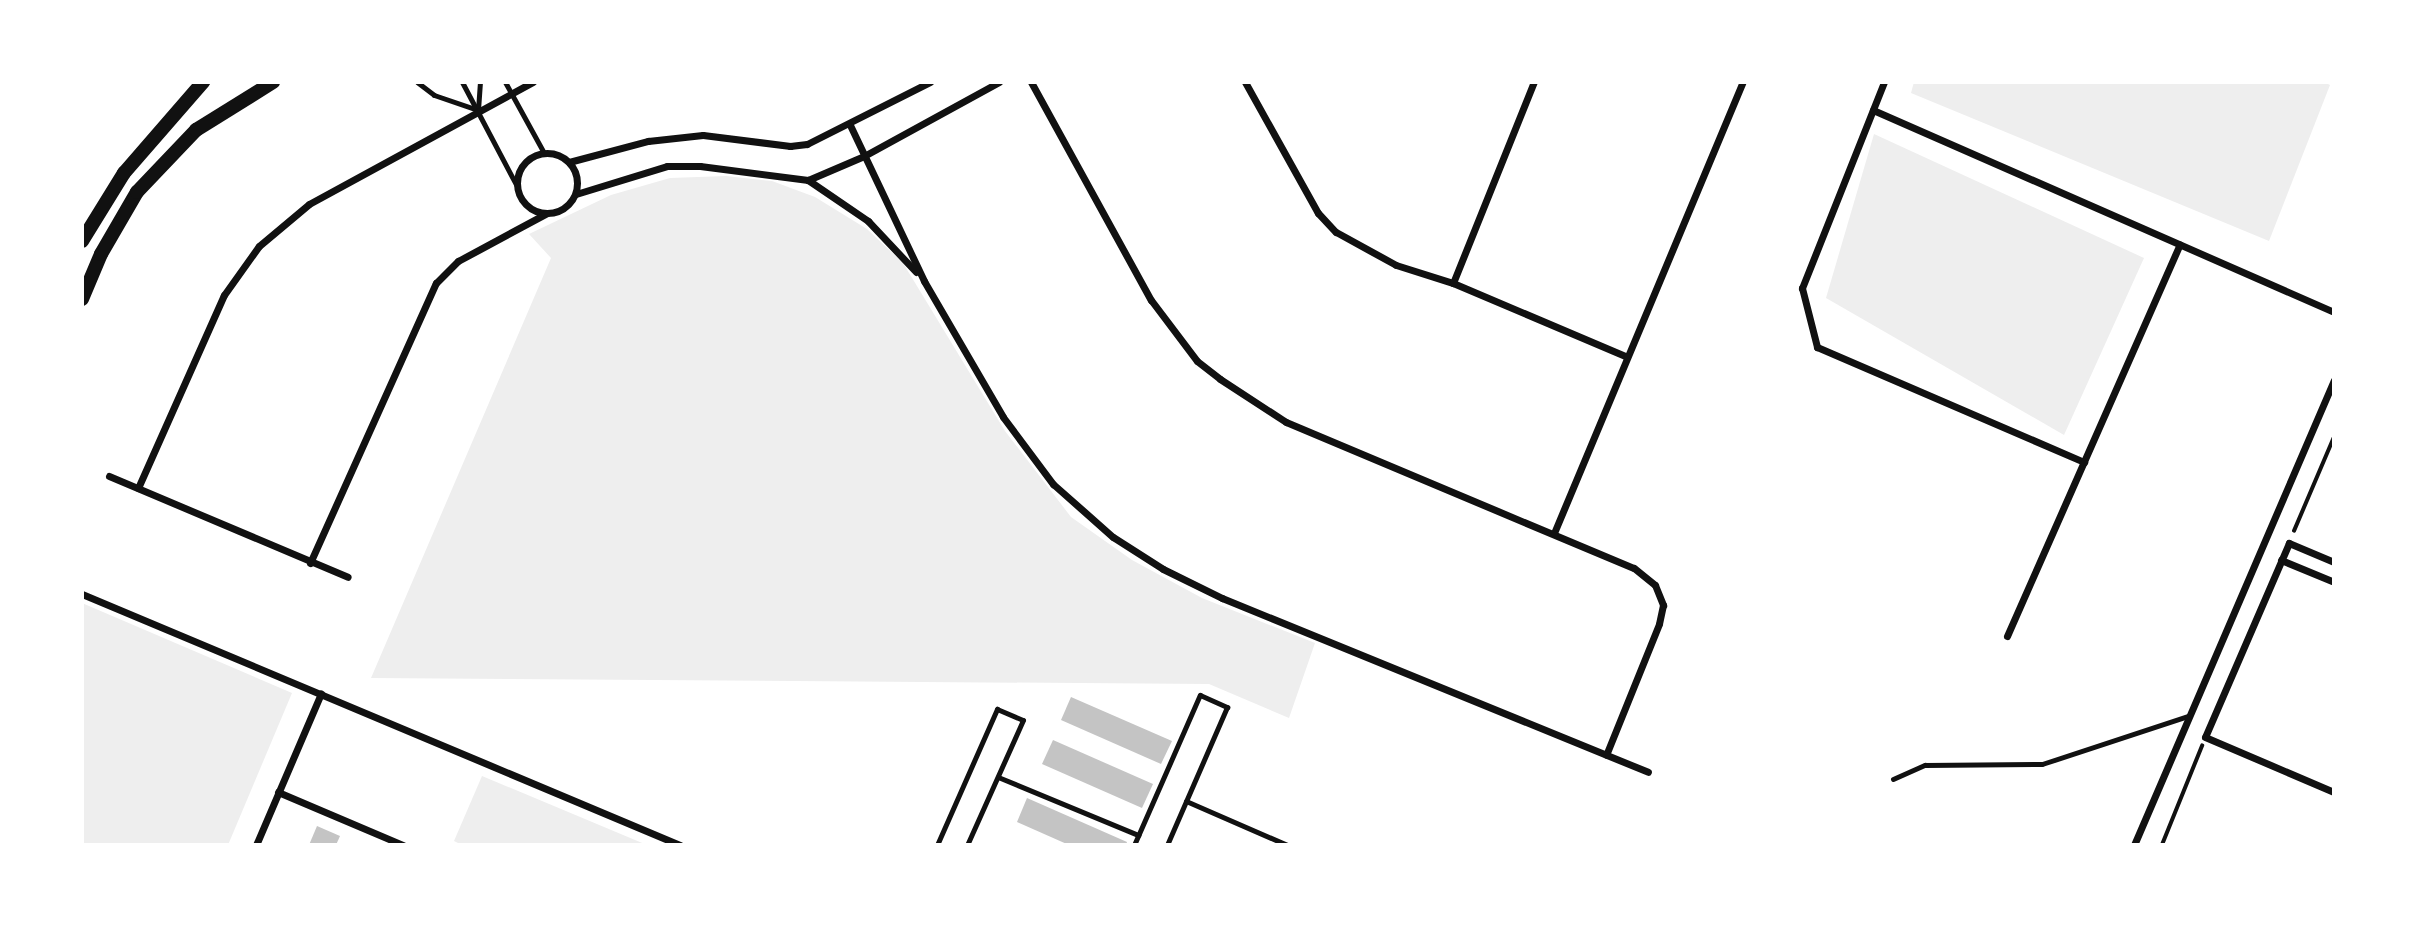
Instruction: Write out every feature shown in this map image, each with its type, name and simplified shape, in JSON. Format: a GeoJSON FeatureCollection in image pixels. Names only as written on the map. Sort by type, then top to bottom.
{"type":"FeatureCollection","features":[{"type":"Feature","properties":{"kind":"main road"},"geometry":{"type":"LineString","coordinates":[[82,241],[124,173],[203,82]]}},
{"type":"Feature","properties":{"kind":"main road"},"geometry":{"type":"LineString","coordinates":[[82,299],[101,254],[138,192],[196,130],[273,82]]}},
{"type":"Feature","properties":{"kind":"street"},"geometry":{"type":"LineString","coordinates":[[138,488],[224,295],[259,246],[309,204],[533,82]]}},
{"type":"Feature","properties":{"kind":"street"},"geometry":{"type":"LineString","coordinates":[[547,213],[534,209],[517,188],[523,165],[544,153],[569,162],[648,141],[703,135],[790,146],[823,138],[930,82]]}},
{"type":"Feature","properties":{"kind":"street"},"geometry":{"type":"LineString","coordinates":[[808,180],[864,156],[999,82]]}},
{"type":"Feature","properties":{"kind":"street"},"geometry":{"type":"LineString","coordinates":[[1031,82],[1151,300],[1197,361],[1286,422],[1554,533],[1648,577],[1663,605],[1606,755]]}},
{"type":"Feature","properties":{"kind":"street"},"geometry":{"type":"LineString","coordinates":[[1245,82],[1318,213],[1336,232],[1396,265],[1453,283],[1625,356]]}},
{"type":"Feature","properties":{"kind":"street"},"geometry":{"type":"LineString","coordinates":[[1453,283],[1534,82]]}},
{"type":"Feature","properties":{"kind":"street"},"geometry":{"type":"LineString","coordinates":[[1554,533],[1625,356],[1743,82]]}},
{"type":"Feature","properties":{"kind":"street"},"geometry":{"type":"LineString","coordinates":[[1884,82],[1802,288],[1817,347],[2084,462]]}},
{"type":"Feature","properties":{"kind":"street"},"geometry":{"type":"LineString","coordinates":[[1873,110],[2334,312]]}},
{"type":"Feature","properties":{"kind":"street"},"geometry":{"type":"LineString","coordinates":[[850,125],[924,281],[1003,417],[1053,484],[1113,537],[1163,569],[1222,598],[1648,772]]}},
{"type":"Feature","properties":{"kind":"street"},"geometry":{"type":"LineString","coordinates":[[569,162],[577,177],[576,194]]}},
{"type":"Feature","properties":{"kind":"street"},"geometry":{"type":"LineString","coordinates":[[310,563],[436,284],[458,261],[547,213],[564,208],[576,194],[667,166],[726,168],[808,180],[868,220],[924,281]]}},
{"type":"Feature","properties":{"kind":"street"},"geometry":{"type":"LineString","coordinates":[[2007,636],[2180,244]]}},
{"type":"Feature","properties":{"kind":"street"},"geometry":{"type":"LineString","coordinates":[[2134,845],[2334,380]]}},
{"type":"Feature","properties":{"kind":"street"},"geometry":{"type":"LineString","coordinates":[[109,476],[348,577]]}},
{"type":"Feature","properties":{"kind":"street"},"geometry":{"type":"LineString","coordinates":[[2334,562],[2289,543],[2205,737],[2334,792]]}},
{"type":"Feature","properties":{"kind":"street"},"geometry":{"type":"LineString","coordinates":[[2281,560],[2334,582]]}},
{"type":"Feature","properties":{"kind":"street"},"geometry":{"type":"LineString","coordinates":[[82,594],[680,845]]}},
{"type":"Feature","properties":{"kind":"street"},"geometry":{"type":"LineString","coordinates":[[256,845],[321,693]]}},
{"type":"Feature","properties":{"kind":"street"},"geometry":{"type":"LineString","coordinates":[[278,792],[403,845]]}},
{"type":"Feature","properties":{"kind":"lane"},"geometry":{"type":"LineString","coordinates":[[417,82],[434,95],[478,110]]}},
{"type":"Feature","properties":{"kind":"lane"},"geometry":{"type":"LineString","coordinates":[[462,82],[517,188]]}},
{"type":"Feature","properties":{"kind":"lane"},"geometry":{"type":"LineString","coordinates":[[478,110],[480,82]]}},
{"type":"Feature","properties":{"kind":"lane"},"geometry":{"type":"LineString","coordinates":[[505,82],[509,95],[544,153]]}},
{"type":"Feature","properties":{"kind":"lane"},"geometry":{"type":"LineString","coordinates":[[1134,845],[1200,695],[1227,707],[1167,845]]}},
{"type":"Feature","properties":{"kind":"lane"},"geometry":{"type":"LineString","coordinates":[[937,845],[997,709],[1023,720],[967,845]]}},
{"type":"Feature","properties":{"kind":"lane"},"geometry":{"type":"LineString","coordinates":[[1893,779],[1925,765],[2042,764],[2188,716]]}},
{"type":"Feature","properties":{"kind":"lane"},"geometry":{"type":"LineString","coordinates":[[998,777],[1138,835]]}},
{"type":"Feature","properties":{"kind":"lane"},"geometry":{"type":"LineString","coordinates":[[1186,801],[1287,845]]}},
{"type":"Feature","properties":{"kind":"path"},"geometry":{"type":"LineString","coordinates":[[2289,543],[2334,436]]}},
{"type":"Feature","properties":{"kind":"path"},"geometry":{"type":"LineString","coordinates":[[2162,845],[2205,737]]}},
{"type":"Feature","properties":{"kind":"shaded area"},"geometry":{"type":"Polygon","coordinates":[[[1914,82],[2324,82],[2330,85],[2269,241],[1911,93],[1914,82]]]}},
{"type":"Feature","properties":{"kind":"shaded area"},"geometry":{"type":"Polygon","coordinates":[[[1874,134],[2144,258],[2064,435],[1826,298],[1874,134]]]}},
{"type":"Feature","properties":{"kind":"shaded area"},"geometry":{"type":"Polygon","coordinates":[[[726,176],[772,181],[815,197],[867,229],[903,263],[1005,431],[1071,517],[1132,560],[1202,598],[1315,643],[1289,718],[1209,684],[371,678],[551,258],[529,234],[611,195],[670,178],[726,176]]]}},
{"type":"Feature","properties":{"kind":"shaded area"},"geometry":{"type":"Polygon","coordinates":[[[82,603],[292,693],[228,845],[82,845],[82,603]]]}},
{"type":"Feature","properties":{"kind":"shaded area"},"geometry":{"type":"Polygon","coordinates":[[[482,776],[647,845],[462,845],[454,841],[482,776]]]}},
{"type":"Feature","properties":{"kind":"building"},"geometry":{"type":"Polygon","coordinates":[[[1071,697],[1172,741],[1161,764],[1061,720],[1071,697]]]}},
{"type":"Feature","properties":{"kind":"building"},"geometry":{"type":"Polygon","coordinates":[[[1053,740],[1153,784],[1142,808],[1042,764],[1053,740]]]}},
{"type":"Feature","properties":{"kind":"building"},"geometry":{"type":"Polygon","coordinates":[[[1027,798],[1127,842],[1126,845],[1069,845],[1017,822],[1027,798]]]}},
{"type":"Feature","properties":{"kind":"building"},"geometry":{"type":"Polygon","coordinates":[[[317,826],[340,836],[336,845],[309,845],[317,826]]]}}]}
